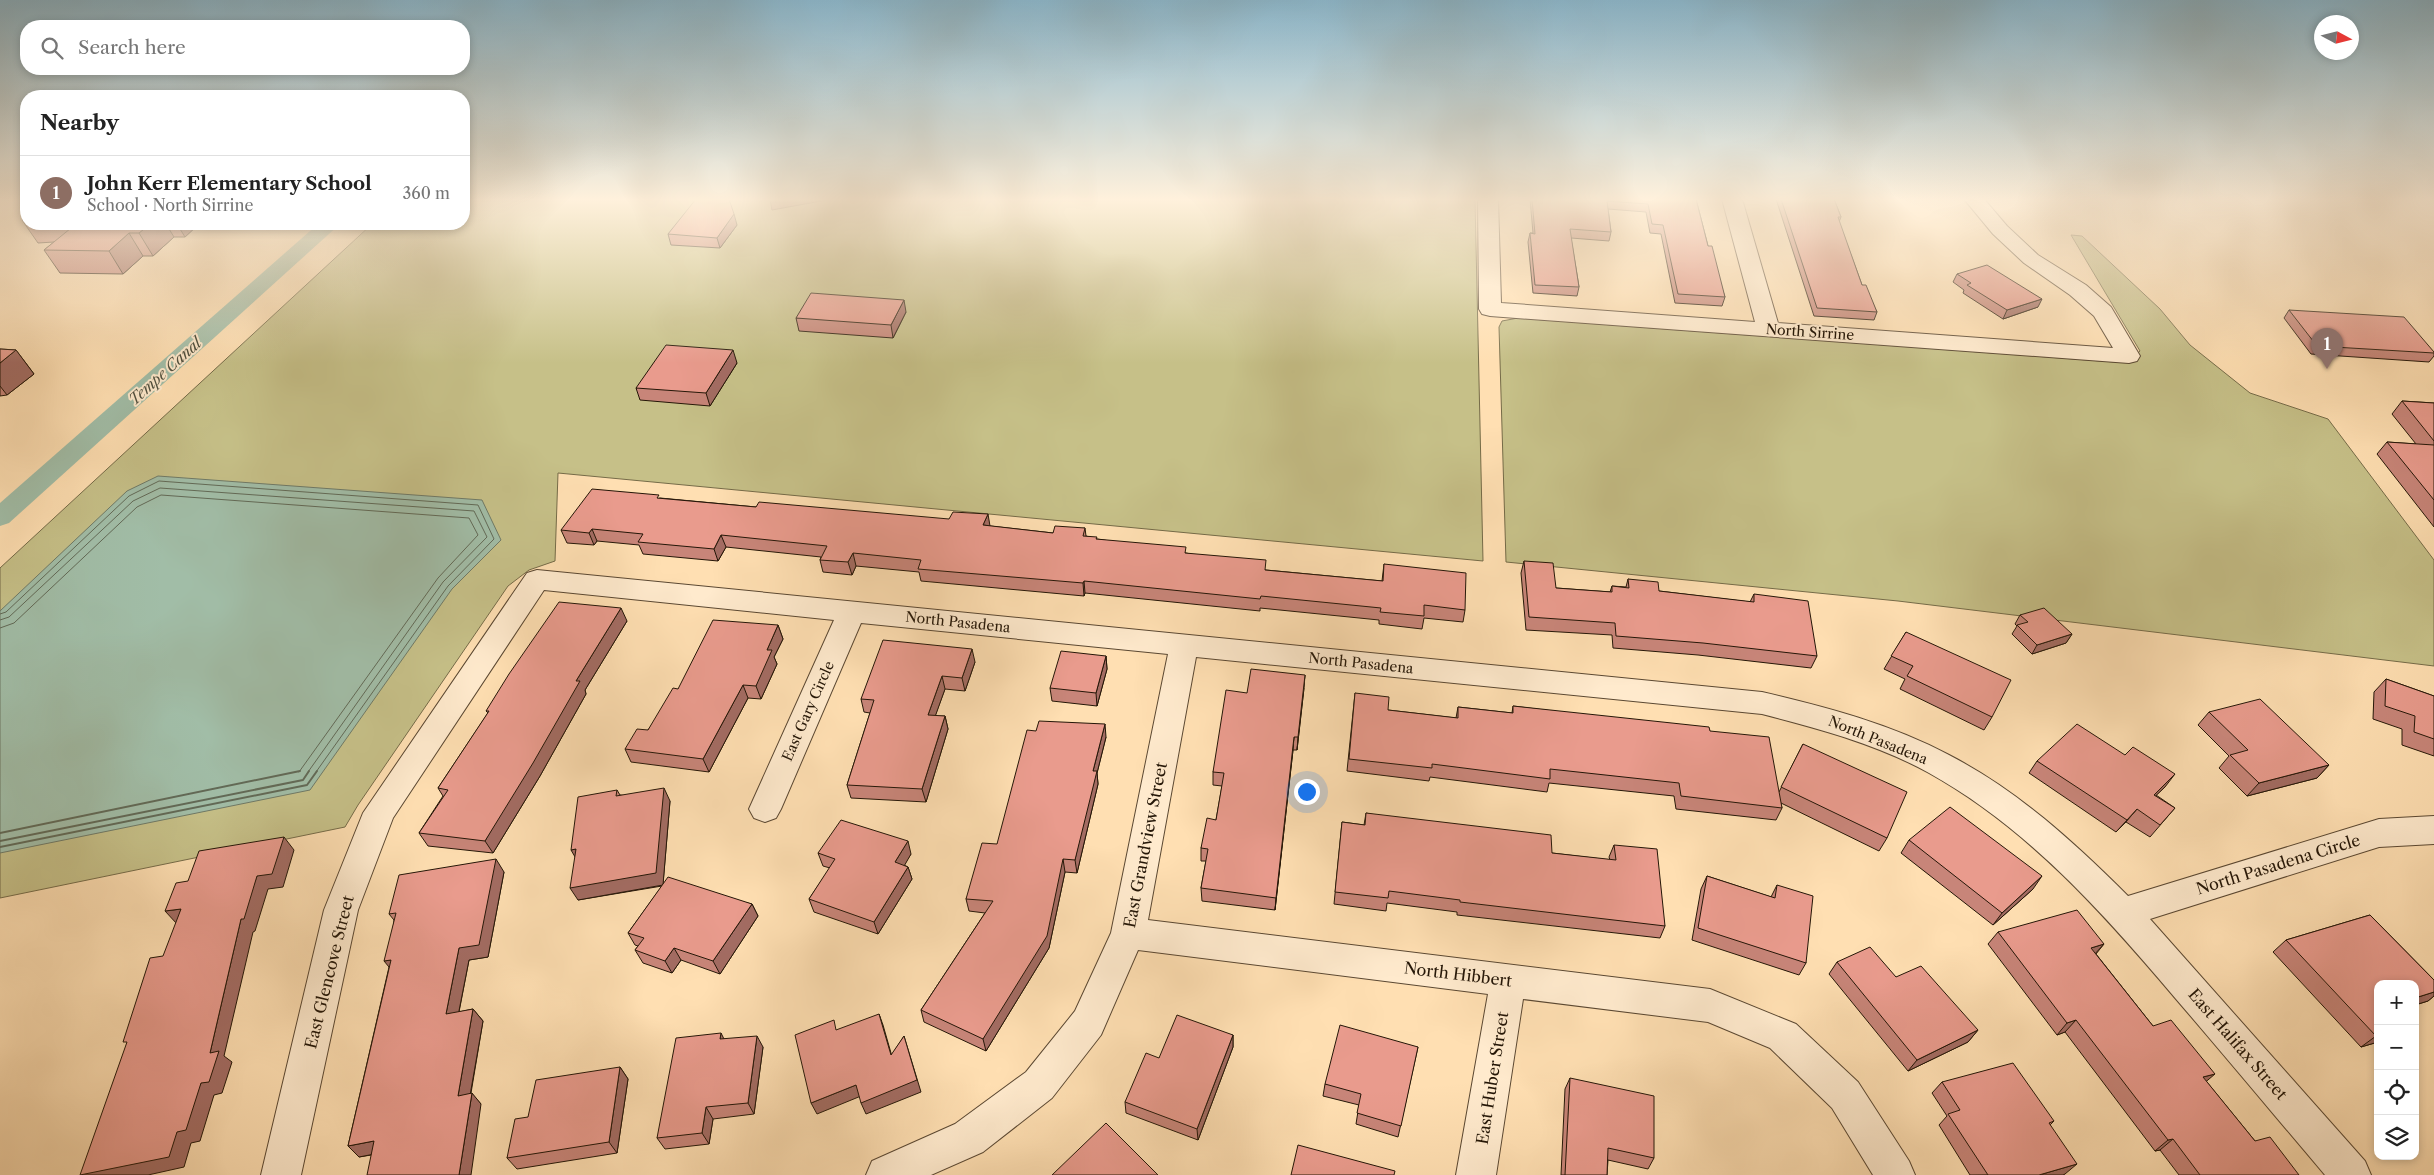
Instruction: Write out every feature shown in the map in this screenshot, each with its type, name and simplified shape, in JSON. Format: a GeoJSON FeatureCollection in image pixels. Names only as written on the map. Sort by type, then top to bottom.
{"type":"FeatureCollection","features":[{"type":"Feature","properties":{"kind":"street","name":"North Sirrine"},"geometry":{"type":"LineString","coordinates":[[1489,254],[1490,309],[2129,356],[2104,312],[2078,290],[2025,254]]}},
{"type":"Feature","properties":{"kind":"street"},"geometry":{"type":"LineString","coordinates":[[1747,254],[1768,329]]}},
{"type":"Feature","properties":{"kind":"street","name":"North Pasadena"},"geometry":{"type":"LineString","coordinates":[[537,580],[1762,703],[1840,722],[1907,749],[1961,776],[2040,831],[2124,912]]}},
{"type":"Feature","properties":{"kind":"street","name":"East Glencove Street"},"geometry":{"type":"LineString","coordinates":[[281,1175],[341,910],[379,813],[537,580]]}},
{"type":"Feature","properties":{"kind":"street","name":"East Gary Circle"},"geometry":{"type":"LineString","coordinates":[[765,809],[852,612]]}},
{"type":"Feature","properties":{"kind":"street","name":"East Grandview Street"},"geometry":{"type":"LineString","coordinates":[[886,1175],[969,1138],[1039,1085],[1088,1023],[1128,933],[1184,645]]}},
{"type":"Feature","properties":{"kind":"street","name":"North Pasadena Circle"},"geometry":{"type":"LineString","coordinates":[[2124,912],[2379,833],[2434,830]]}},
{"type":"Feature","properties":{"kind":"street","name":"East Halifax Street"},"geometry":{"type":"LineString","coordinates":[[2124,912],[2351,1175]]}},
{"type":"Feature","properties":{"kind":"street","name":"North Hibbert"},"geometry":{"type":"LineString","coordinates":[[1128,933],[1710,1006],[1783,1036],[1845,1095],[1895,1175]]}},
{"type":"Feature","properties":{"kind":"street","name":"East Huber Street"},"geometry":{"type":"LineString","coordinates":[[1476,1175],[1508,981]]}},
{"type":"Feature","properties":{"kind":"shaded area"},"geometry":{"type":"Polygon","coordinates":[[[340,254],[1476,254],[1483,561],[558,473],[555,561],[529,570],[508,586],[358,805],[345,827],[0,898],[0,568],[340,254]]]}},
{"type":"Feature","properties":{"kind":"shaded area"},"geometry":{"type":"Polygon","coordinates":[[[2082,254],[2101,254],[2160,309],[2190,345],[2250,393],[2328,419],[2434,560],[2434,666],[1898,601],[1506,562],[1499,327],[1502,321],[1518,318],[2115,362],[2131,359],[2140,351],[2082,254]]]}},
{"type":"Feature","properties":{"kind":"water"},"geometry":{"type":"Polygon","coordinates":[[[158,476],[482,500],[501,540],[452,589],[310,790],[0,853],[0,611],[127,491],[158,476]]]}},
{"type":"Feature","properties":{"kind":"building"},"geometry":{"type":"Polygon","coordinates":[[[1532,254],[1574,254],[1579,287],[1535,285],[1532,254]]]}},
{"type":"Feature","properties":{"kind":"building"},"geometry":{"type":"Polygon","coordinates":[[[1669,254],[1714,254],[1725,297],[1678,294],[1669,254]]]}},
{"type":"Feature","properties":{"kind":"building"},"geometry":{"type":"Polygon","coordinates":[[[1799,254],[1851,254],[1862,285],[1866,285],[1877,312],[1817,308],[1799,254]]]}},
{"type":"Feature","properties":{"kind":"building"},"geometry":{"type":"Polygon","coordinates":[[[1987,265],[2042,299],[2007,310],[1967,285],[1971,283],[1957,274],[1987,265]]]}},
{"type":"Feature","properties":{"kind":"building"},"geometry":{"type":"Polygon","coordinates":[[[811,293],[904,300],[891,325],[796,318],[811,293]]]}},
{"type":"Feature","properties":{"kind":"building"},"geometry":{"type":"Polygon","coordinates":[[[2289,310],[2404,317],[2434,353],[2317,346],[2289,310]]]}},
{"type":"Feature","properties":{"kind":"building"},"geometry":{"type":"Polygon","coordinates":[[[666,345],[733,350],[706,393],[636,388],[666,345]]]}},
{"type":"Feature","properties":{"kind":"building"},"geometry":{"type":"Polygon","coordinates":[[[0,349],[16,350],[0,363],[0,349]]]}},
{"type":"Feature","properties":{"kind":"building"},"geometry":{"type":"Polygon","coordinates":[[[2402,401],[2434,403],[2434,441],[2402,401]]]}},
{"type":"Feature","properties":{"kind":"building"},"geometry":{"type":"Polygon","coordinates":[[[2387,442],[2434,445],[2434,500],[2387,442]]]}},
{"type":"Feature","properties":{"kind":"building"},"geometry":{"type":"Polygon","coordinates":[[[592,489],[659,495],[657,498],[756,507],[759,502],[949,519],[953,512],[988,514],[983,525],[1053,533],[1055,526],[1085,528],[1083,536],[1097,537],[1096,539],[1186,547],[1185,553],[1266,560],[1265,570],[1383,581],[1384,564],[1466,573],[1465,610],[1424,605],[1424,616],[1380,612],[1381,608],[1261,596],[1260,599],[1084,581],[1083,583],[918,569],[921,560],[853,553],[848,562],[820,560],[827,546],[721,535],[714,549],[638,542],[643,534],[592,529],[589,533],[561,530],[592,489]]]}},
{"type":"Feature","properties":{"kind":"building"},"geometry":{"type":"Polygon","coordinates":[[[1524,561],[1553,563],[1556,588],[1612,592],[1612,586],[1629,588],[1628,579],[1658,582],[1659,591],[1754,602],[1754,594],[1808,601],[1817,656],[1703,643],[1616,636],[1615,623],[1529,617],[1524,561]]]}},
{"type":"Feature","properties":{"kind":"building"},"geometry":{"type":"Polygon","coordinates":[[[559,602],[621,608],[576,681],[580,681],[533,763],[485,841],[419,833],[448,790],[438,788],[489,711],[486,711],[509,674],[559,602]]]}},
{"type":"Feature","properties":{"kind":"building"},"geometry":{"type":"Polygon","coordinates":[[[2044,608],[2072,634],[2037,645],[2017,625],[2028,622],[2020,615],[2044,608]]]}},
{"type":"Feature","properties":{"kind":"building"},"geometry":{"type":"Polygon","coordinates":[[[713,620],[778,625],[767,650],[772,650],[756,686],[743,685],[703,759],[625,749],[637,729],[648,730],[673,688],[678,689],[713,620]]]}},
{"type":"Feature","properties":{"kind":"building"},"geometry":{"type":"Polygon","coordinates":[[[1906,632],[2011,680],[1992,717],[1907,676],[1913,666],[1891,656],[1906,632]]]}},
{"type":"Feature","properties":{"kind":"building"},"geometry":{"type":"Polygon","coordinates":[[[883,640],[972,649],[962,678],[942,676],[928,715],[945,716],[922,789],[847,785],[874,700],[861,699],[883,640]]]}},
{"type":"Feature","properties":{"kind":"building"},"geometry":{"type":"Polygon","coordinates":[[[1061,651],[1106,656],[1096,693],[1050,688],[1061,651]]]}},
{"type":"Feature","properties":{"kind":"building"},"geometry":{"type":"Polygon","coordinates":[[[1251,669],[1305,675],[1298,737],[1294,737],[1276,898],[1201,888],[1208,849],[1201,848],[1207,818],[1216,820],[1224,773],[1213,772],[1226,690],[1247,693],[1251,669]]]}},
{"type":"Feature","properties":{"kind":"building"},"geometry":{"type":"Polygon","coordinates":[[[2386,679],[2434,696],[2434,739],[2414,732],[2415,716],[2385,706],[2386,679]]]}},
{"type":"Feature","properties":{"kind":"building"},"geometry":{"type":"Polygon","coordinates":[[[1355,693],[1389,697],[1388,710],[1458,718],[1458,707],[1513,713],[1513,706],[1709,727],[1710,731],[1769,737],[1782,808],[1681,796],[1679,783],[1550,769],[1550,779],[1432,764],[1432,768],[1349,759],[1355,693]]]}},
{"type":"Feature","properties":{"kind":"building"},"geometry":{"type":"Polygon","coordinates":[[[2260,699],[2329,765],[2259,783],[2230,755],[2248,750],[2209,712],[2260,699]]]}},
{"type":"Feature","properties":{"kind":"building"},"geometry":{"type":"Polygon","coordinates":[[[1039,721],[1105,724],[1093,771],[1097,771],[1075,860],[1063,859],[1047,936],[983,1039],[921,1010],[993,901],[966,899],[982,843],[997,844],[1027,730],[1036,731],[1039,721]]]}},
{"type":"Feature","properties":{"kind":"building"},"geometry":{"type":"Polygon","coordinates":[[[2077,724],[2125,755],[2133,747],[2175,774],[2154,795],[2175,808],[2160,825],[2137,809],[2127,820],[2037,761],[2077,724]]]}},
{"type":"Feature","properties":{"kind":"building"},"geometry":{"type":"Polygon","coordinates":[[[1803,744],[1907,792],[1887,838],[1781,787],[1803,744]]]}},
{"type":"Feature","properties":{"kind":"building"},"geometry":{"type":"Polygon","coordinates":[[[664,788],[656,873],[570,888],[576,849],[571,850],[578,797],[617,790],[616,796],[664,788]]]}},
{"type":"Feature","properties":{"kind":"building"},"geometry":{"type":"Polygon","coordinates":[[[1950,807],[2042,876],[2002,913],[1909,840],[1950,807]]]}},
{"type":"Feature","properties":{"kind":"building"},"geometry":{"type":"Polygon","coordinates":[[[1366,813],[1551,835],[1552,853],[1616,860],[1614,845],[1657,849],[1665,926],[1460,902],[1460,900],[1389,891],[1388,898],[1335,892],[1342,822],[1365,825],[1366,813]]]}},
{"type":"Feature","properties":{"kind":"building"},"geometry":{"type":"Polygon","coordinates":[[[841,820],[908,841],[895,862],[908,867],[874,922],[809,899],[835,859],[818,853],[841,820]]]}},
{"type":"Feature","properties":{"kind":"building"},"geometry":{"type":"Polygon","coordinates":[[[284,837],[272,874],[257,876],[244,919],[241,919],[210,1053],[219,1051],[209,1082],[201,1083],[186,1130],[177,1132],[169,1157],[80,1175],[127,1042],[123,1042],[150,958],[163,956],[181,909],[165,911],[176,883],[188,881],[199,851],[284,837]]]}},
{"type":"Feature","properties":{"kind":"building"},"geometry":{"type":"Polygon","coordinates":[[[496,859],[479,945],[459,948],[446,1014],[473,1009],[458,1096],[472,1093],[459,1175],[367,1175],[374,1141],[348,1146],[391,960],[384,961],[396,913],[389,914],[399,875],[496,859]]]}},
{"type":"Feature","properties":{"kind":"building"},"geometry":{"type":"Polygon","coordinates":[[[1707,876],[1775,898],[1777,885],[1813,896],[1806,963],[1698,928],[1707,876]]]}},
{"type":"Feature","properties":{"kind":"building"},"geometry":{"type":"Polygon","coordinates":[[[668,877],[752,904],[713,961],[674,948],[665,961],[635,950],[644,938],[628,933],[668,877]]]}},
{"type":"Feature","properties":{"kind":"building"},"geometry":{"type":"Polygon","coordinates":[[[2077,910],[2104,944],[2091,948],[2153,1026],[2171,1020],[2215,1074],[2203,1077],[2255,1141],[2270,1137],[2299,1175],[2200,1175],[2173,1139],[2168,1140],[2076,1020],[2067,1023],[1998,932],[2077,910]]]}},
{"type":"Feature","properties":{"kind":"building"},"geometry":{"type":"Polygon","coordinates":[[[2370,915],[2434,980],[2434,992],[2419,997],[2419,980],[2374,980],[2374,1034],[2286,940],[2370,915]]]}},
{"type":"Feature","properties":{"kind":"building"},"geometry":{"type":"Polygon","coordinates":[[[1870,947],[1896,977],[1921,966],[1978,1030],[1917,1060],[1837,962],[1870,947]]]}},
{"type":"Feature","properties":{"kind":"building"},"geometry":{"type":"Polygon","coordinates":[[[879,1014],[891,1055],[904,1036],[917,1080],[861,1103],[856,1085],[811,1103],[795,1035],[834,1020],[836,1030],[879,1014]]]}},
{"type":"Feature","properties":{"kind":"building"},"geometry":{"type":"Polygon","coordinates":[[[1177,1015],[1233,1035],[1197,1129],[1125,1102],[1146,1053],[1159,1058],[1177,1015]]]}},
{"type":"Feature","properties":{"kind":"building"},"geometry":{"type":"Polygon","coordinates":[[[1340,1025],[1418,1047],[1401,1126],[1357,1113],[1361,1094],[1325,1084],[1340,1025]]]}},
{"type":"Feature","properties":{"kind":"building"},"geometry":{"type":"Polygon","coordinates":[[[721,1033],[720,1039],[757,1036],[748,1103],[706,1107],[702,1133],[657,1138],[676,1038],[721,1033]]]}},
{"type":"Feature","properties":{"kind":"building"},"geometry":{"type":"Polygon","coordinates":[[[2013,1063],[2054,1121],[2049,1123],[2077,1164],[2039,1175],[1988,1175],[1948,1114],[1960,1110],[1942,1082],[2013,1063]]]}},
{"type":"Feature","properties":{"kind":"building"},"geometry":{"type":"Polygon","coordinates":[[[620,1067],[609,1142],[507,1158],[515,1119],[528,1117],[536,1080],[620,1067]]]}},
{"type":"Feature","properties":{"kind":"building"},"geometry":{"type":"Polygon","coordinates":[[[1570,1078],[1654,1096],[1654,1158],[1608,1148],[1607,1175],[1565,1175],[1570,1078]]]}},
{"type":"Feature","properties":{"kind":"building"},"geometry":{"type":"Polygon","coordinates":[[[1106,1123],[1158,1175],[1052,1175],[1106,1123]]]}},
{"type":"Feature","properties":{"kind":"building"},"geometry":{"type":"Polygon","coordinates":[[[1298,1145],[1395,1171],[1394,1175],[1291,1175],[1298,1145]]]}},
{"type":"Feature","properties":{"kind":"waterway","name":"Tempe Canal"},"geometry":{"type":"LineString","coordinates":[[0,517],[296,254]]}},
{"type":"Feature","properties":{"kind":"place","name":"John Kerr Elementary School"},"geometry":{"type":"Point","coordinates":[2327,369]}}]}
